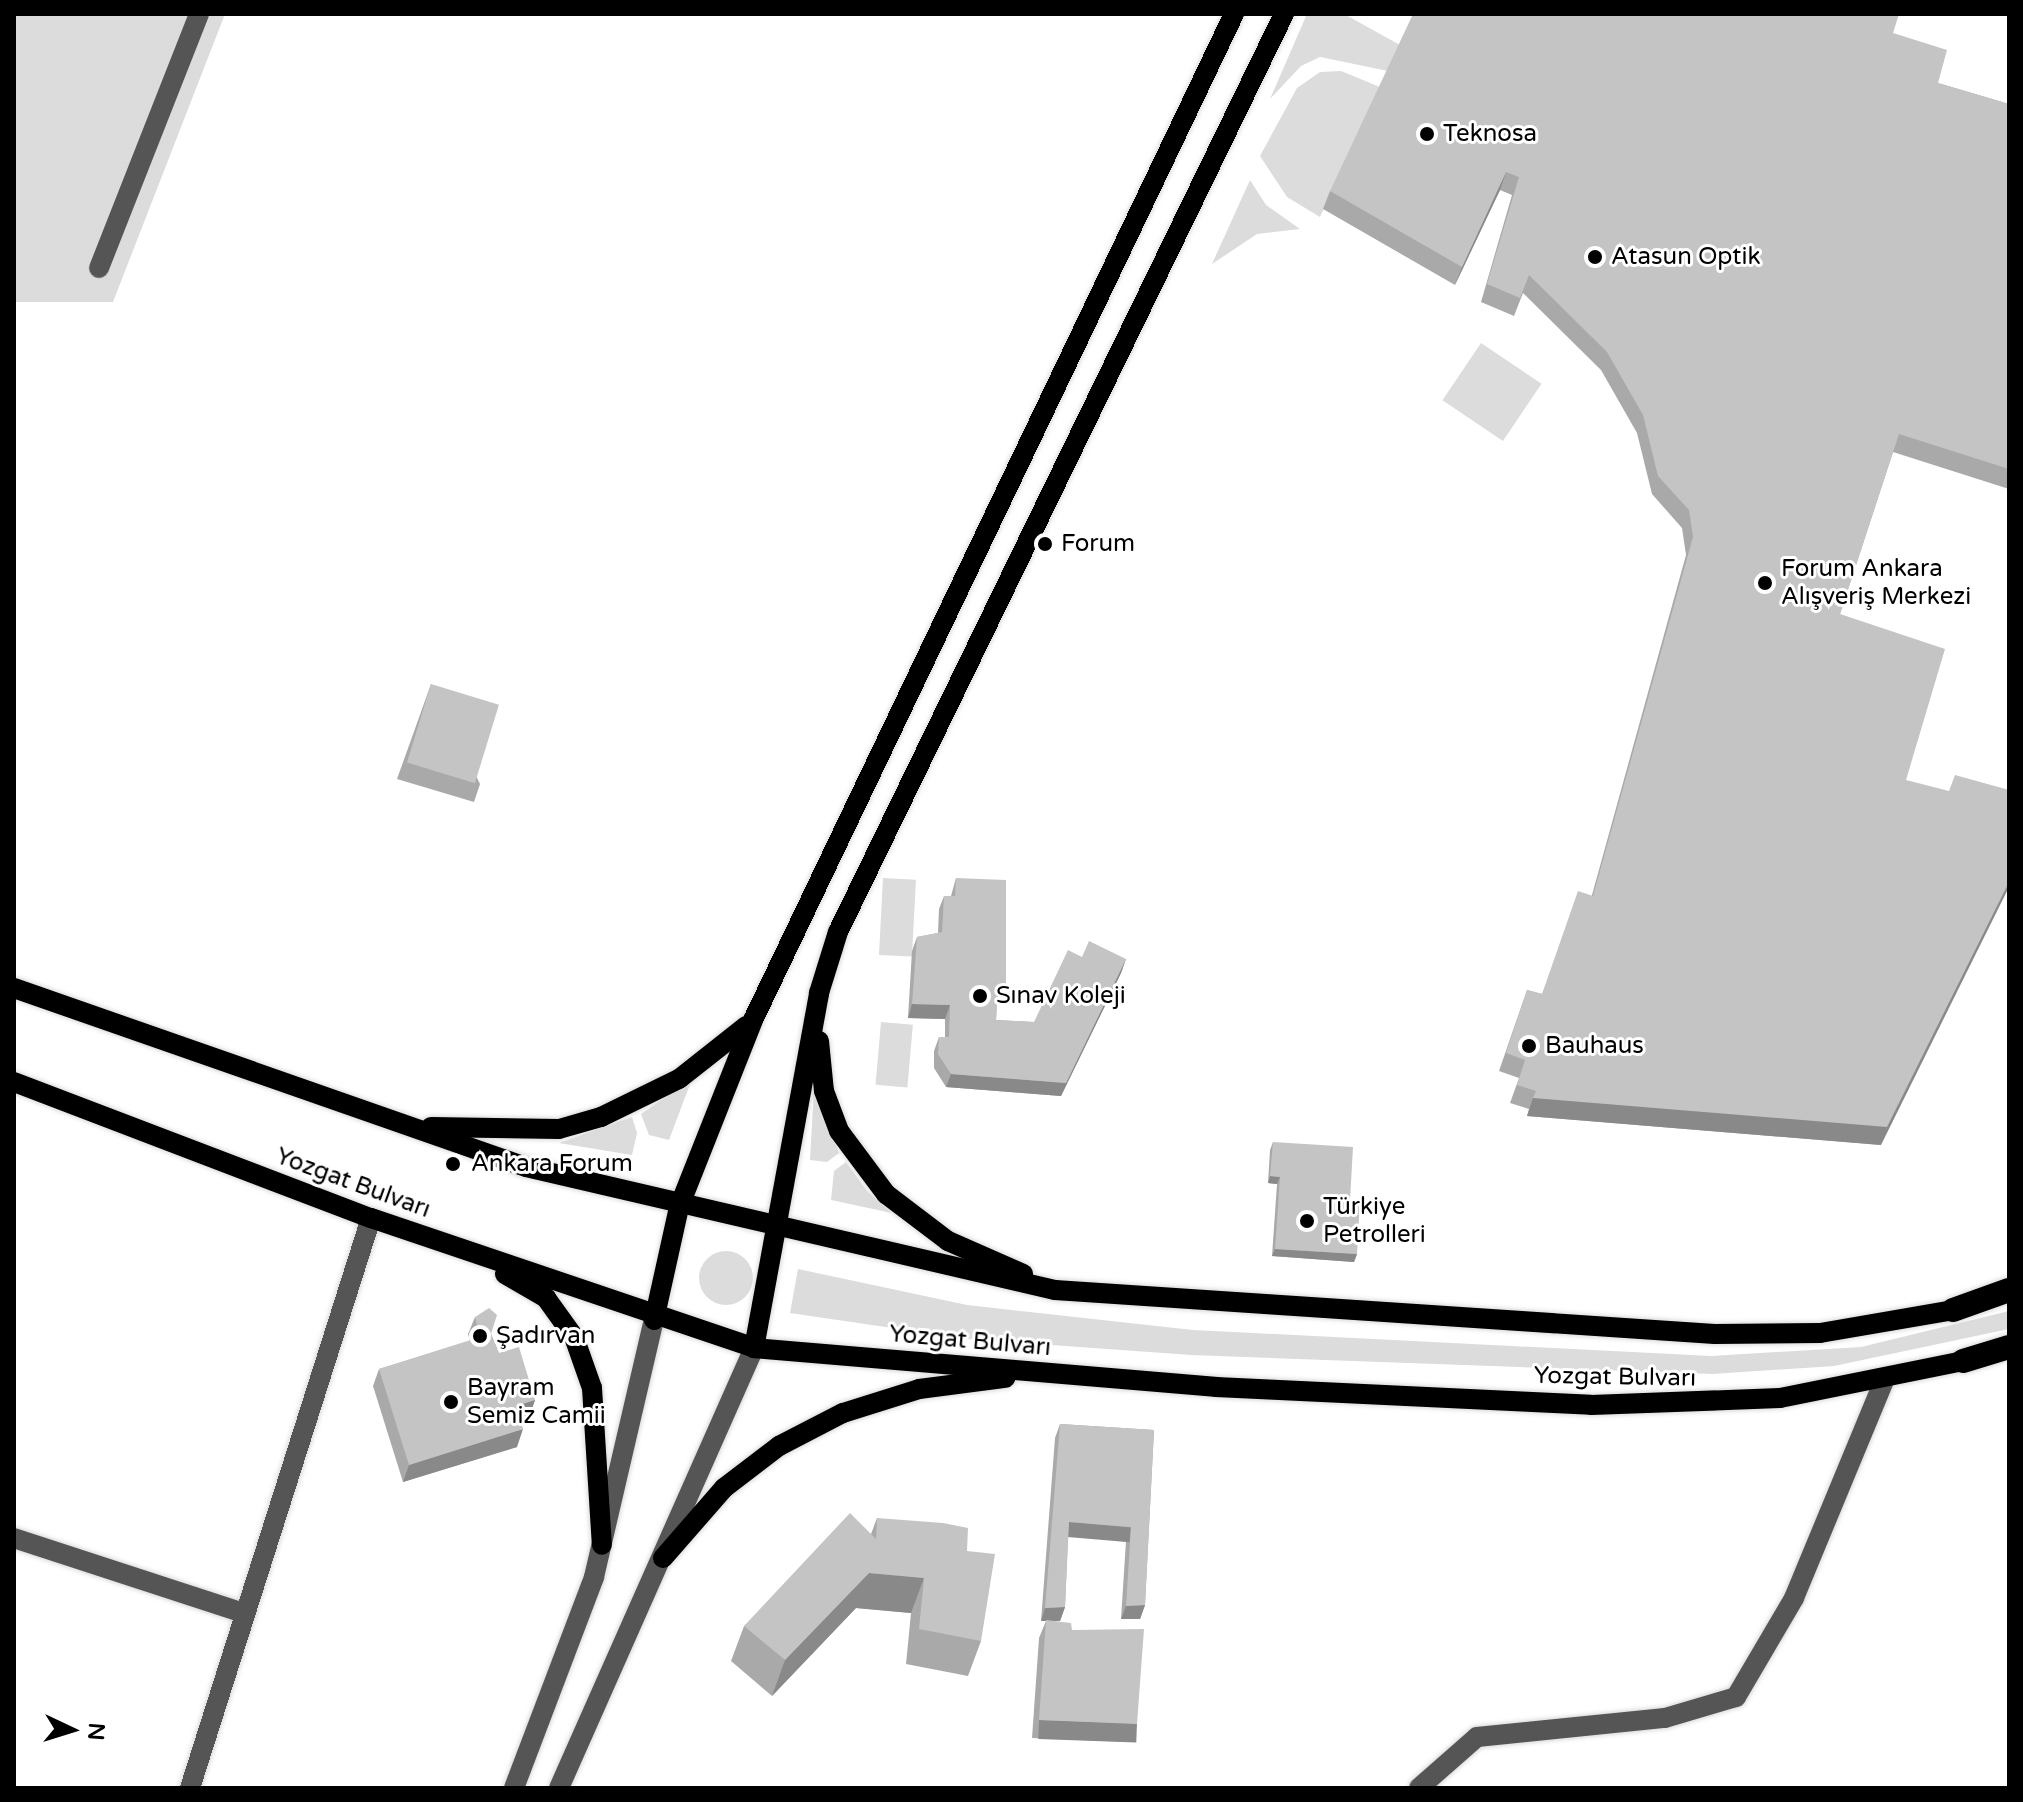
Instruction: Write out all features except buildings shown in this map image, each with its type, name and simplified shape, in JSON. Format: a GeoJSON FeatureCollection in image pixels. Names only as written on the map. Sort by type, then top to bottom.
{"type":"FeatureCollection","features":[{"type":"Feature","properties":{"kind":"highway"},"geometry":{"type":"LineString","coordinates":[[1953,1310],[2009,1290]]}},
{"type":"Feature","properties":{"kind":"highway"},"geometry":{"type":"LineString","coordinates":[[1953,1310],[2009,1299]]}},
{"type":"Feature","properties":{"kind":"highway"},"geometry":{"type":"LineString","coordinates":[[1963,1361],[2009,1347]]}},
{"type":"Feature","properties":{"kind":"highway"},"geometry":{"type":"LineString","coordinates":[[1963,1361],[2009,1355]]}},
{"type":"Feature","properties":{"kind":"main road"},"geometry":{"type":"LineString","coordinates":[[654,1320],[679,1207],[754,1018],[1234,14]]}},
{"type":"Feature","properties":{"kind":"main road"},"geometry":{"type":"LineString","coordinates":[[754,1348],[819,993],[857,890],[1284,14]]}},
{"type":"Feature","properties":{"kind":"main road","name":"Yozgat Bulvarı"},"geometry":{"type":"LineString","coordinates":[[14,988],[526,1167],[679,1207],[1055,1290],[1715,1334],[1820,1333],[1953,1310]]}},
{"type":"Feature","properties":{"kind":"main road"},"geometry":{"type":"LineString","coordinates":[[819,993],[824,1091],[864,1168],[948,1241],[1055,1290]]}},
{"type":"Feature","properties":{"kind":"main road"},"geometry":{"type":"LineString","coordinates":[[404,1125],[496,1132],[559,1129],[601,1117],[712,1058],[754,1018]]}},
{"type":"Feature","properties":{"kind":"main road","name":"Yozgat Bulvarı"},"geometry":{"type":"LineString","coordinates":[[14,1082],[371,1218],[654,1320],[754,1348],[1045,1373],[1591,1405],[1711,1405],[1884,1381],[1963,1361]]}},
{"type":"Feature","properties":{"kind":"main road"},"geometry":{"type":"LineString","coordinates":[[463,1250],[546,1298],[574,1337],[592,1388],[602,1545]]}},
{"type":"Feature","properties":{"kind":"main road"},"geometry":{"type":"LineString","coordinates":[[663,1558],[724,1488],[779,1446],[843,1413],[919,1389],[1045,1373]]}},
{"type":"Feature","properties":{"kind":"street"},"geometry":{"type":"LineString","coordinates":[[99,268],[199,14]]}},
{"type":"Feature","properties":{"kind":"street"},"geometry":{"type":"LineString","coordinates":[[190,1788],[371,1218]]}},
{"type":"Feature","properties":{"kind":"street"},"geometry":{"type":"LineString","coordinates":[[514,1788],[567,1665],[602,1545],[654,1320]]}},
{"type":"Feature","properties":{"kind":"street"},"geometry":{"type":"LineString","coordinates":[[559,1788],[754,1348]]}},
{"type":"Feature","properties":{"kind":"street"},"geometry":{"type":"LineString","coordinates":[[1419,1788],[1477,1737],[1665,1718],[1736,1697],[1794,1598],[1884,1381]]}},
{"type":"Feature","properties":{"kind":"street"},"geometry":{"type":"LineString","coordinates":[[14,1538],[244,1613]]}},
{"type":"Feature","properties":{"kind":"shaded area"},"geometry":{"type":"Polygon","coordinates":[[[14,14],[225,14],[113,302],[14,302],[14,14]]]}},
{"type":"Feature","properties":{"kind":"shaded area"},"geometry":{"type":"Polygon","coordinates":[[[1307,14],[1344,14],[1400,45],[1388,71],[1320,57],[1301,66],[1270,99],[1307,14]]]}},
{"type":"Feature","properties":{"kind":"shaded area"},"geometry":{"type":"Polygon","coordinates":[[[1341,71],[1380,87],[1320,217],[1287,197],[1260,156],[1297,88],[1320,72],[1341,71]]]}},
{"type":"Feature","properties":{"kind":"shaded area"},"geometry":{"type":"Polygon","coordinates":[[[1250,180],[1266,205],[1300,229],[1257,234],[1212,264],[1250,180]]]}},
{"type":"Feature","properties":{"kind":"shaded area"},"geometry":{"type":"Polygon","coordinates":[[[1481,343],[1542,384],[1503,441],[1442,400],[1481,343]]]}},
{"type":"Feature","properties":{"kind":"shaded area"},"geometry":{"type":"Polygon","coordinates":[[[883,878],[916,880],[912,957],[879,955],[883,878]]]}},
{"type":"Feature","properties":{"kind":"shaded area"},"geometry":{"type":"Polygon","coordinates":[[[881,1022],[913,1025],[907,1088],[876,1085],[881,1022]]]}},
{"type":"Feature","properties":{"kind":"shaded area"},"geometry":{"type":"Polygon","coordinates":[[[692,1079],[669,1140],[649,1135],[641,1114],[692,1079]]]}},
{"type":"Feature","properties":{"kind":"shaded area"},"geometry":{"type":"Polygon","coordinates":[[[814,1088],[839,1153],[827,1162],[810,1160],[814,1088]]]}},
{"type":"Feature","properties":{"kind":"shaded area"},"geometry":{"type":"Polygon","coordinates":[[[632,1117],[637,1133],[632,1155],[559,1143],[632,1117]]]}},
{"type":"Feature","properties":{"kind":"shaded area"},"geometry":{"type":"Polygon","coordinates":[[[846,1162],[868,1192],[892,1213],[831,1200],[834,1171],[846,1162]]]}},
{"type":"Feature","properties":{"kind":"shaded area"},"geometry":{"type":"Polygon","coordinates":[[[726,1251],[745,1259],[753,1278],[745,1297],[726,1305],[707,1297],[699,1278],[707,1259],[726,1251]]]}},
{"type":"Feature","properties":{"kind":"shaded area"},"geometry":{"type":"Polygon","coordinates":[[[798,1269],[967,1305],[1193,1330],[1711,1356],[1861,1347],[2009,1311],[2009,1329],[1834,1366],[1712,1374],[1191,1355],[967,1339],[790,1313],[798,1269]]]}},
{"type":"Feature","properties":{"kind":"place","name":"Teknosa"},"geometry":{"type":"Point","coordinates":[1427,134]}},
{"type":"Feature","properties":{"kind":"place","name":"Atasun Optik"},"geometry":{"type":"Point","coordinates":[1595,257]}},
{"type":"Feature","properties":{"kind":"place","name":"Forum"},"geometry":{"type":"Point","coordinates":[1045,544]}},
{"type":"Feature","properties":{"kind":"place","name":"Forum Ankara Alışveriş Merkezi"},"geometry":{"type":"Point","coordinates":[1765,583]}},
{"type":"Feature","properties":{"kind":"place","name":"Sınav Koleji"},"geometry":{"type":"Point","coordinates":[980,996]}},
{"type":"Feature","properties":{"kind":"place","name":"Bauhaus"},"geometry":{"type":"Point","coordinates":[1529,1046]}},
{"type":"Feature","properties":{"kind":"place","name":"Ankara Forum"},"geometry":{"type":"Point","coordinates":[453,1164]}},
{"type":"Feature","properties":{"kind":"place","name":"Türkiye Petrolleri"},"geometry":{"type":"Point","coordinates":[1307,1221]}},
{"type":"Feature","properties":{"kind":"place","name":"Şadırvan"},"geometry":{"type":"Point","coordinates":[480,1336]}},
{"type":"Feature","properties":{"kind":"place","name":"Bayram Semiz Camii"},"geometry":{"type":"Point","coordinates":[451,1402]}}]}
